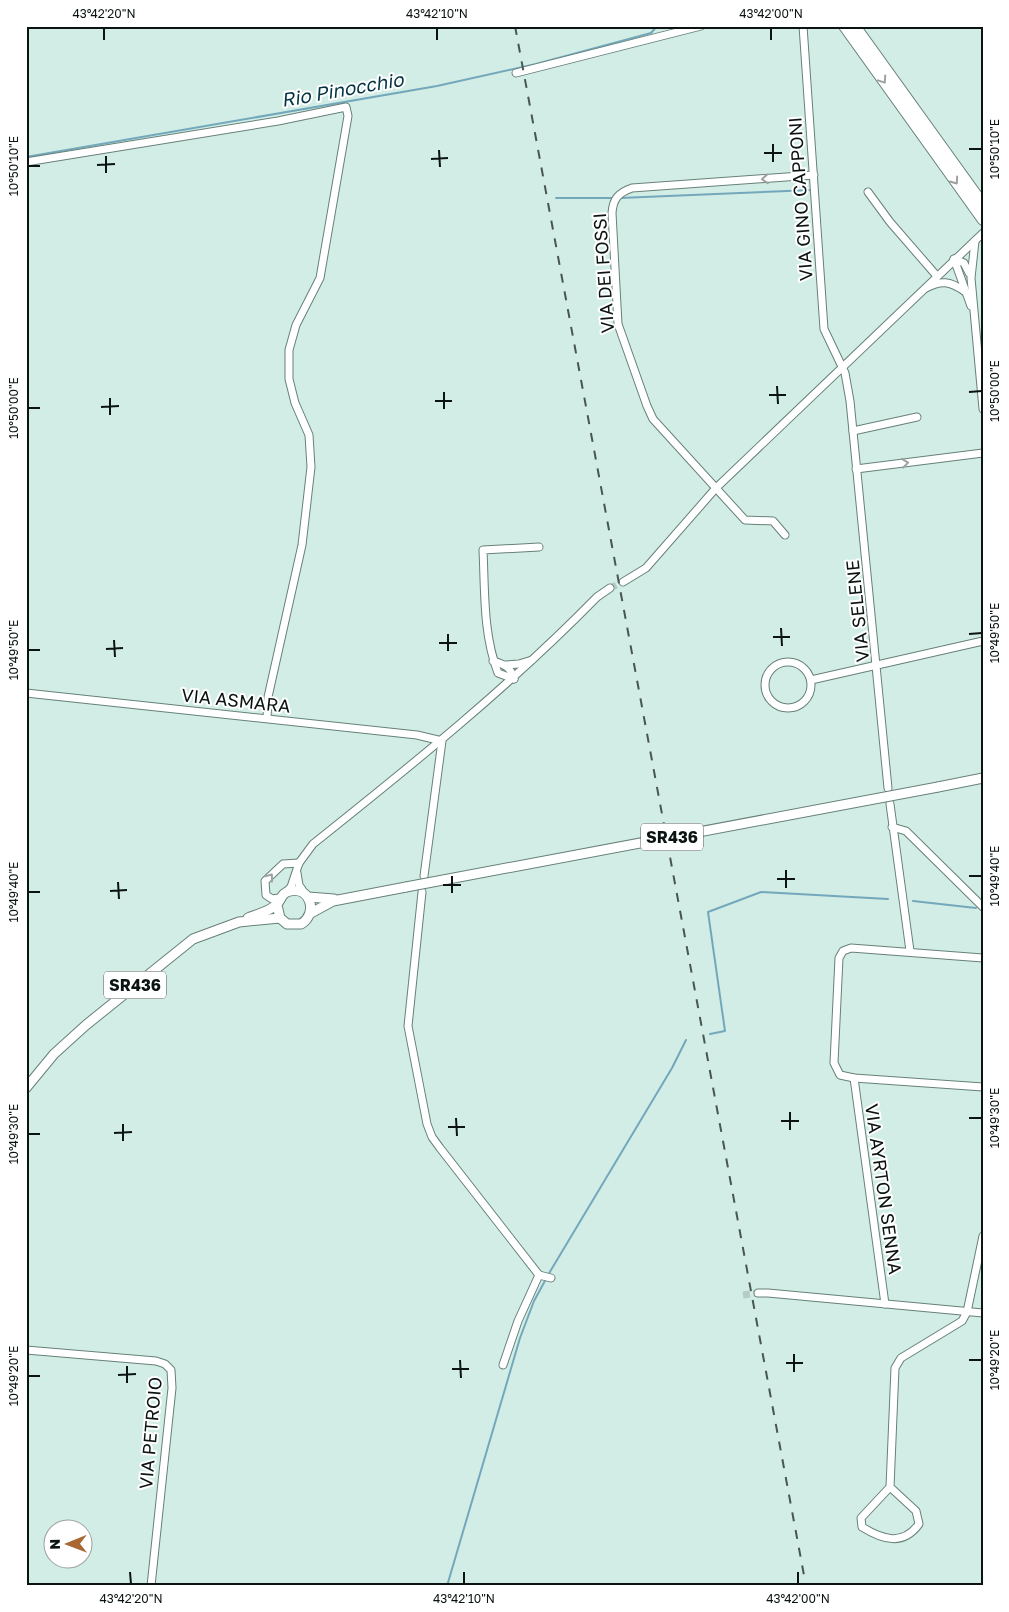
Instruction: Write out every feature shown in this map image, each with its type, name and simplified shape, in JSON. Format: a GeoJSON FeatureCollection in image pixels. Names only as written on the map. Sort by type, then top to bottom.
{"type":"FeatureCollection","features":[{"type":"Feature","properties":{"kind":"highway"},"geometry":{"type":"LineString","coordinates":[[844,26],[983,204]]}},
{"type":"Feature","properties":{"kind":"highway"},"geometry":{"type":"LineString","coordinates":[[855,26],[983,220]]}},
{"type":"Feature","properties":{"kind":"main road","name":"SR436"},"geometry":{"type":"LineString","coordinates":[[239,922],[280,918],[287,924],[296,925],[305,921],[311,913],[324,905],[346,898],[983,778]]}},
{"type":"Feature","properties":{"kind":"main road","name":"SR436"},"geometry":{"type":"LineString","coordinates":[[26,1088],[49,1060],[74,1036],[193,939],[239,922],[295,890],[306,896],[346,898]]}},
{"type":"Feature","properties":{"kind":"main road"},"geometry":{"type":"LineString","coordinates":[[306,896],[311,905],[311,913]]}},
{"type":"Feature","properties":{"kind":"main road"},"geometry":{"type":"LineString","coordinates":[[280,898],[280,918]]}},
{"type":"Feature","properties":{"kind":"street"},"geometry":{"type":"LineString","coordinates":[[516,74],[701,26]]}},
{"type":"Feature","properties":{"kind":"street","name":"VIA GINO CAPPONI"},"geometry":{"type":"LineString","coordinates":[[803,26],[824,329],[842,366]]}},
{"type":"Feature","properties":{"kind":"street"},"geometry":{"type":"LineString","coordinates":[[26,162],[278,121],[346,107],[348,116],[320,278],[296,325],[288,359],[289,379],[295,403],[309,435],[311,467],[302,545],[268,697],[267,718]]}},
{"type":"Feature","properties":{"kind":"street","name":"VIA DEI FOSSI"},"geometry":{"type":"LineString","coordinates":[[785,535],[773,521],[745,520],[653,419],[621,335],[616,289],[612,213],[615,198],[632,188],[814,175]]}},
{"type":"Feature","properties":{"kind":"street"},"geometry":{"type":"LineString","coordinates":[[868,192],[890,222],[936,275]]}},
{"type":"Feature","properties":{"kind":"street"},"geometry":{"type":"LineString","coordinates":[[623,582],[646,568],[716,488],[917,293],[983,233]]}},
{"type":"Feature","properties":{"kind":"street"},"geometry":{"type":"LineString","coordinates":[[975,241],[971,278],[983,409]]}},
{"type":"Feature","properties":{"kind":"street"},"geometry":{"type":"LineString","coordinates":[[954,259],[967,267],[971,278]]}},
{"type":"Feature","properties":{"kind":"street"},"geometry":{"type":"LineString","coordinates":[[954,259],[974,313]]}},
{"type":"Feature","properties":{"kind":"street"},"geometry":{"type":"LineString","coordinates":[[917,293],[938,282],[954,284],[965,292]]}},
{"type":"Feature","properties":{"kind":"street","name":"VIA SELENE"},"geometry":{"type":"LineString","coordinates":[[842,366],[853,431],[878,666],[888,788]]}},
{"type":"Feature","properties":{"kind":"street"},"geometry":{"type":"LineString","coordinates":[[853,431],[917,417]]}},
{"type":"Feature","properties":{"kind":"street"},"geometry":{"type":"LineString","coordinates":[[856,469],[983,453]]}},
{"type":"Feature","properties":{"kind":"street"},"geometry":{"type":"LineString","coordinates":[[503,688],[489,651],[483,550],[538,548]]}},
{"type":"Feature","properties":{"kind":"street"},"geometry":{"type":"LineString","coordinates":[[298,865],[283,864],[265,881],[266,895],[272,899],[280,898],[291,887],[298,865],[313,844],[442,741],[514,679],[597,597],[610,588]]}},
{"type":"Feature","properties":{"kind":"street"},"geometry":{"type":"LineString","coordinates":[[810,680],[983,641]]}},
{"type":"Feature","properties":{"kind":"street"},"geometry":{"type":"LineString","coordinates":[[493,661],[506,665],[519,664],[534,659]]}},
{"type":"Feature","properties":{"kind":"street"},"geometry":{"type":"LineString","coordinates":[[788,662],[802,667],[810,680],[809,694],[800,705],[793,707],[779,706],[768,696],[766,689],[768,674],[773,668],[788,662]]}},
{"type":"Feature","properties":{"kind":"street"},"geometry":{"type":"LineString","coordinates":[[506,665],[511,669],[514,679]]}},
{"type":"Feature","properties":{"kind":"street"},"geometry":{"type":"LineString","coordinates":[[498,673],[514,679]]}},
{"type":"Feature","properties":{"kind":"street","name":"VIA ASMARA"},"geometry":{"type":"LineString","coordinates":[[26,693],[417,735],[442,741]]}},
{"type":"Feature","properties":{"kind":"street"},"geometry":{"type":"LineString","coordinates":[[424,876],[442,741]]}},
{"type":"Feature","properties":{"kind":"street"},"geometry":{"type":"LineString","coordinates":[[890,804],[910,951]]}},
{"type":"Feature","properties":{"kind":"street"},"geometry":{"type":"LineString","coordinates":[[892,827],[906,831],[983,907]]}},
{"type":"Feature","properties":{"kind":"street"},"geometry":{"type":"LineString","coordinates":[[298,865],[299,885],[306,896]]}},
{"type":"Feature","properties":{"kind":"street"},"geometry":{"type":"LineString","coordinates":[[422,892],[408,1026],[429,1131],[440,1148],[544,1277],[518,1321],[503,1365]]}},
{"type":"Feature","properties":{"kind":"street","name":"VIA AYRTON SENNA"},"geometry":{"type":"LineString","coordinates":[[983,958],[851,948],[843,951],[839,958],[834,1063],[840,1075],[854,1078],[983,1087]]}},
{"type":"Feature","properties":{"kind":"street","name":"VIA AYRTON SENNA"},"geometry":{"type":"LineString","coordinates":[[854,1078],[885,1304]]}},
{"type":"Feature","properties":{"kind":"street"},"geometry":{"type":"LineString","coordinates":[[890,1487],[916,1511],[920,1524],[912,1535],[896,1539],[877,1536],[862,1527],[861,1518],[890,1487],[894,1368],[901,1358],[962,1321],[967,1312],[983,1236]]}},
{"type":"Feature","properties":{"kind":"street"},"geometry":{"type":"LineString","coordinates":[[758,1294],[768,1292],[983,1313]]}},
{"type":"Feature","properties":{"kind":"street","name":"VIA PETROIO"},"geometry":{"type":"LineString","coordinates":[[26,1350],[156,1361],[164,1364],[171,1370],[172,1388],[151,1586]]}},
{"type":"Feature","properties":{"kind":"waterway","name":"Rio Pinocchio"},"geometry":{"type":"LineString","coordinates":[[26,157],[437,86],[536,64],[651,33],[657,26]]}},
{"type":"Feature","properties":{"kind":"waterway"},"geometry":{"type":"LineString","coordinates":[[620,198],[812,190]]}},
{"type":"Feature","properties":{"kind":"waterway"},"geometry":{"type":"LineString","coordinates":[[556,198],[611,198]]}},
{"type":"Feature","properties":{"kind":"waterway"},"geometry":{"type":"LineString","coordinates":[[710,1034],[725,1031],[708,912],[761,892],[888,899]]}},
{"type":"Feature","properties":{"kind":"waterway"},"geometry":{"type":"LineString","coordinates":[[913,901],[976,908]]}},
{"type":"Feature","properties":{"kind":"waterway"},"geometry":{"type":"LineString","coordinates":[[548,1275],[672,1068],[686,1040]]}},
{"type":"Feature","properties":{"kind":"waterway"},"geometry":{"type":"LineString","coordinates":[[447,1586],[520,1338],[534,1301],[546,1279]]}},
{"type":"Feature","properties":{"kind":"tunnel"},"geometry":{"type":"LineString","coordinates":[[610,588],[623,582]]}},
{"type":"Feature","properties":{"kind":"tunnel"},"geometry":{"type":"LineString","coordinates":[[743,1295],[758,1293]]}},
{"type":"Feature","properties":{"kind":"railway"},"geometry":{"type":"LineString","coordinates":[[515,26],[806,1586]]}}]}
